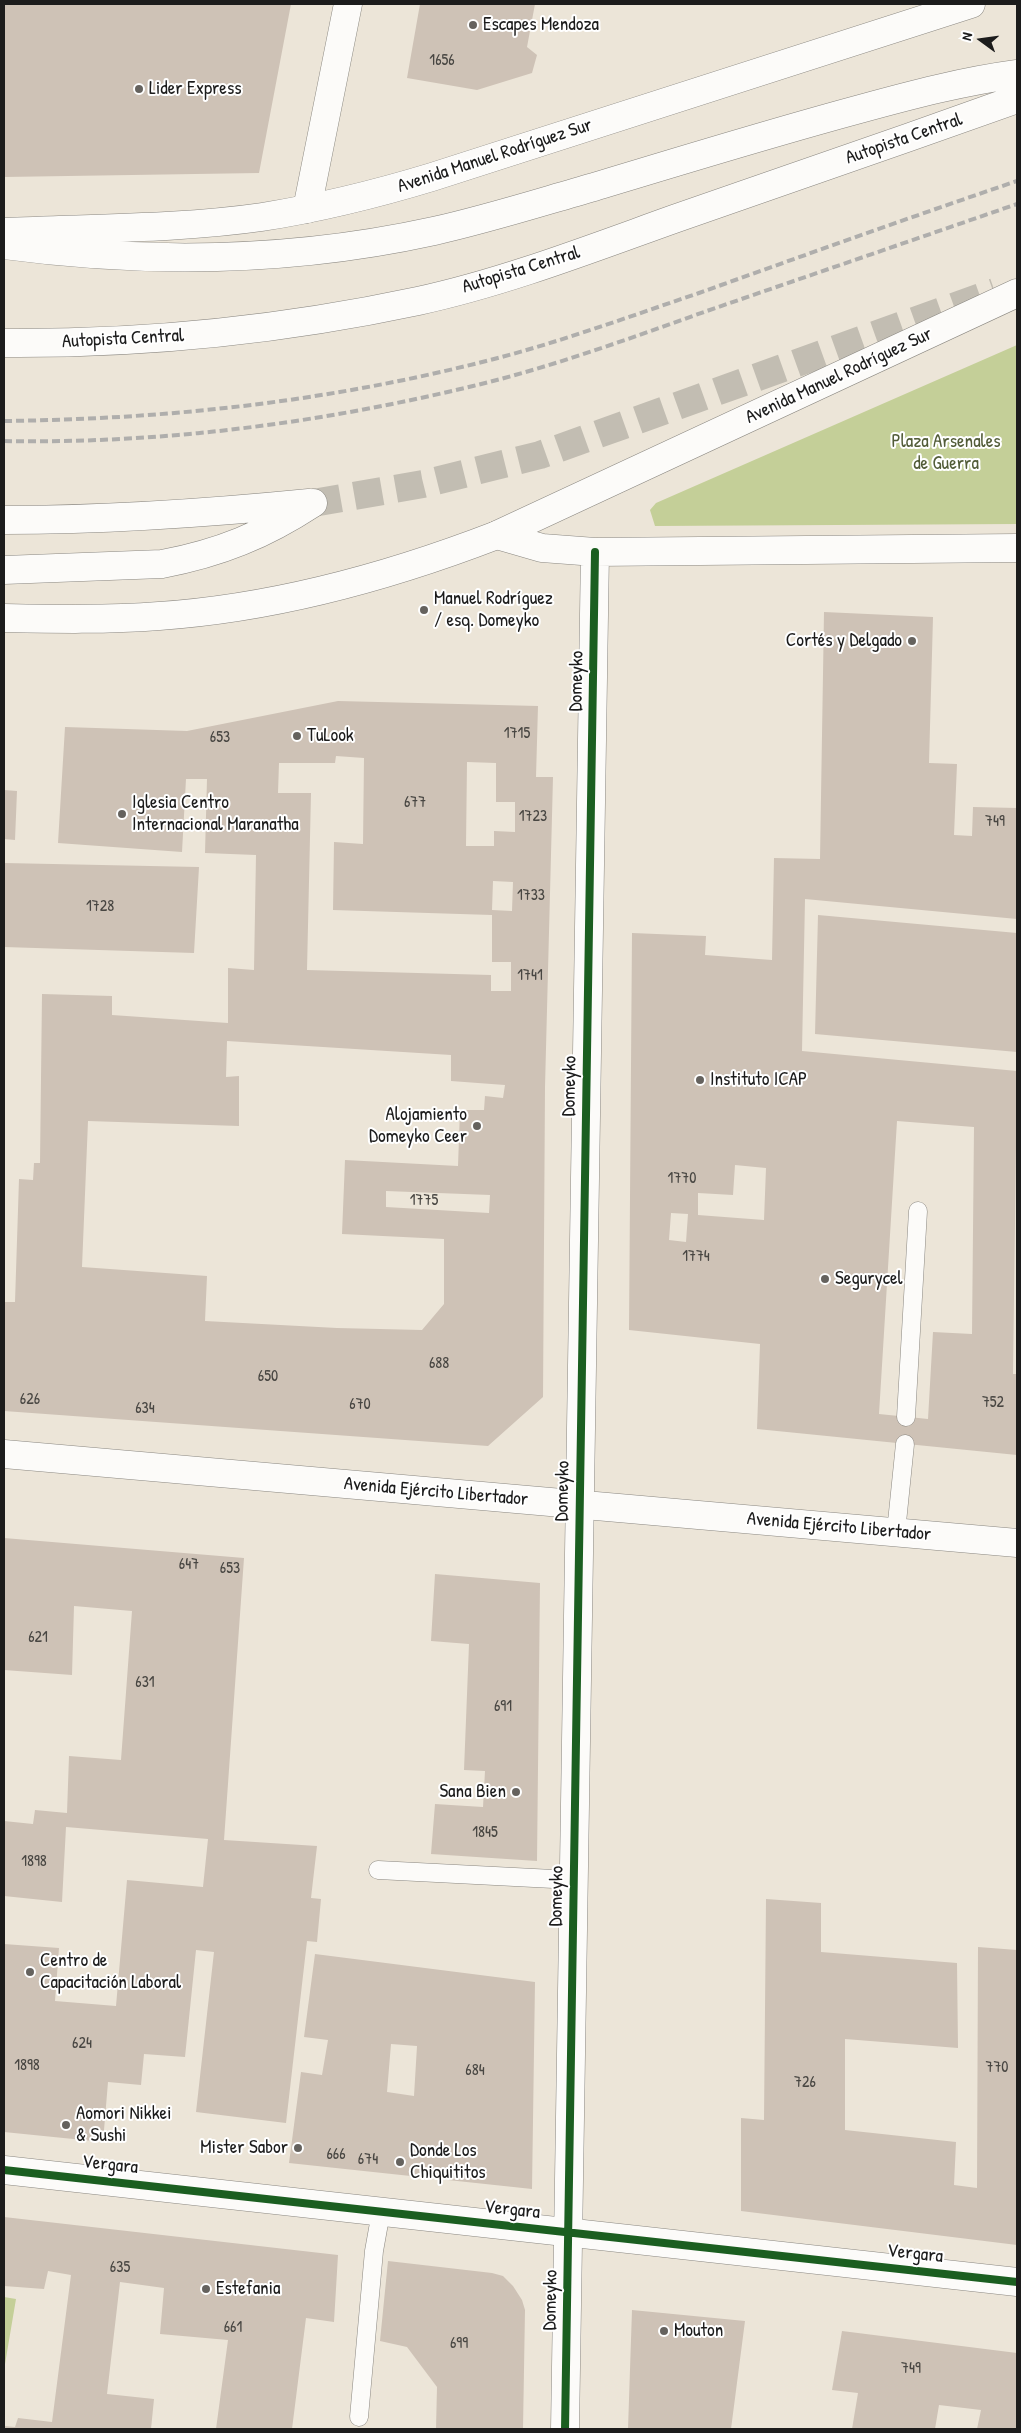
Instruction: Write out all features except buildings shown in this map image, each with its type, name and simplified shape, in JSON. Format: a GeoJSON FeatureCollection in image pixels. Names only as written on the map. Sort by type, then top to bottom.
{"type":"FeatureCollection","features":[{"type":"Feature","properties":{"kind":"main road"},"geometry":{"type":"LineString","coordinates":[[308,209],[348,4]]}},
{"type":"Feature","properties":{"kind":"main road","name":"Avenida Manuel Rodríguez Sur"},"geometry":{"type":"LineString","coordinates":[[4,232],[210,222],[260,217],[308,209],[386,191],[971,4]]}},
{"type":"Feature","properties":{"kind":"main road"},"geometry":{"type":"LineString","coordinates":[[4,245],[110,256],[193,258],[277,254],[365,244],[434,231],[497,216],[804,124],[910,96],[1017,74]]}},
{"type":"Feature","properties":{"kind":"main road","name":"Autopista Central"},"geometry":{"type":"LineString","coordinates":[[4,343],[98,343],[174,337],[246,329],[418,301],[546,264],[1017,99]]}},
{"type":"Feature","properties":{"kind":"main road","name":"Avenida Manuel Rodríguez Sur"},"geometry":{"type":"LineString","coordinates":[[4,618],[96,619],[160,616],[224,609],[288,599],[359,582],[429,561],[497,535],[1017,293]]}},
{"type":"Feature","properties":{"kind":"main road"},"geometry":{"type":"LineString","coordinates":[[4,520],[149,516],[313,503],[281,523],[248,540],[188,559],[162,564],[4,570]]}},
{"type":"Feature","properties":{"kind":"main road"},"geometry":{"type":"LineString","coordinates":[[497,535],[542,548],[595,552],[1017,548]]}},
{"type":"Feature","properties":{"kind":"main road","name":"Domeyko"},"geometry":{"type":"LineString","coordinates":[[565,2429],[595,552]]}},
{"type":"Feature","properties":{"kind":"main road","name":"Avenida Ejército Libertador"},"geometry":{"type":"LineString","coordinates":[[4,1454],[1017,1542]]}},
{"type":"Feature","properties":{"kind":"main road","name":"Vergara"},"geometry":{"type":"LineString","coordinates":[[4,2170],[1017,2282]]}},
{"type":"Feature","properties":{"kind":"lane"},"geometry":{"type":"LineString","coordinates":[[906,1416],[918,1211]]}},
{"type":"Feature","properties":{"kind":"lane"},"geometry":{"type":"LineString","coordinates":[[896,1532],[905,1444]]}},
{"type":"Feature","properties":{"kind":"lane"},"geometry":{"type":"LineString","coordinates":[[378,1870],[573,1880]]}},
{"type":"Feature","properties":{"kind":"lane"},"geometry":{"type":"LineString","coordinates":[[359,2417],[374,2251],[381,2212]]}},
{"type":"Feature","properties":{"kind":"green space","name":"Plaza Arsenales de Guerra"},"geometry":{"type":"Polygon","coordinates":[[[1017,345],[1017,524],[655,526],[650,510],[656,503],[1017,345]]]}},
{"type":"Feature","properties":{"kind":"green space"},"geometry":{"type":"Polygon","coordinates":[[[4,2297],[16,2299],[4,2370],[4,2297]]]}},
{"type":"Feature","properties":{"kind":"tunnel"},"geometry":{"type":"LineString","coordinates":[[313,503],[423,484],[540,455],[995,292]]}},
{"type":"Feature","properties":{"kind":"railway"},"geometry":{"type":"LineString","coordinates":[[4,421],[190,412],[312,397],[433,374],[520,352],[597,328],[1017,181]]}},
{"type":"Feature","properties":{"kind":"railway"},"geometry":{"type":"LineString","coordinates":[[4,441],[63,441],[181,435],[357,411],[473,386],[590,352],[1017,204]]}},
{"type":"Feature","properties":{"kind":"cycle path"},"geometry":{"type":"LineString","coordinates":[[565,2429],[595,552]]}},
{"type":"Feature","properties":{"kind":"cycle path"},"geometry":{"type":"LineString","coordinates":[[4,2170],[1017,2282]]}},
{"type":"Feature","properties":{"kind":"place","name":"Escapes Mendoza"},"geometry":{"type":"Point","coordinates":[473,25]}},
{"type":"Feature","properties":{"kind":"place","name":"Lider Express"},"geometry":{"type":"Point","coordinates":[139,89]}},
{"type":"Feature","properties":{"kind":"place","name":"Manuel Rodríguez / esq. Domeyko"},"geometry":{"type":"Point","coordinates":[424,610]}},
{"type":"Feature","properties":{"kind":"place","name":"Cortés y Delgado"},"geometry":{"type":"Point","coordinates":[912,641]}},
{"type":"Feature","properties":{"kind":"place","name":"TuLook"},"geometry":{"type":"Point","coordinates":[297,736]}},
{"type":"Feature","properties":{"kind":"place","name":"Iglesia Centro Internacional Maranatha"},"geometry":{"type":"Point","coordinates":[122,814]}},
{"type":"Feature","properties":{"kind":"place","name":"Instituto ICAP"},"geometry":{"type":"Point","coordinates":[700,1080]}},
{"type":"Feature","properties":{"kind":"place","name":"Alojamiento Domeyko Ceer"},"geometry":{"type":"Point","coordinates":[477,1126]}},
{"type":"Feature","properties":{"kind":"place","name":"Segurycel"},"geometry":{"type":"Point","coordinates":[825,1279]}},
{"type":"Feature","properties":{"kind":"place","name":"Sana Bien"},"geometry":{"type":"Point","coordinates":[516,1792]}},
{"type":"Feature","properties":{"kind":"place","name":"Centro de Capacitación Laboral"},"geometry":{"type":"Point","coordinates":[30,1972]}},
{"type":"Feature","properties":{"kind":"place","name":"Aomori Nikkei & Sushi"},"geometry":{"type":"Point","coordinates":[66,2125]}},
{"type":"Feature","properties":{"kind":"place","name":"Mister Sabor"},"geometry":{"type":"Point","coordinates":[298,2148]}},
{"type":"Feature","properties":{"kind":"place","name":"Donde Los Chiquititos"},"geometry":{"type":"Point","coordinates":[400,2162]}},
{"type":"Feature","properties":{"kind":"place","name":"Estefania"},"geometry":{"type":"Point","coordinates":[206,2289]}},
{"type":"Feature","properties":{"kind":"place","name":"Mouton"},"geometry":{"type":"Point","coordinates":[664,2331]}}]}
